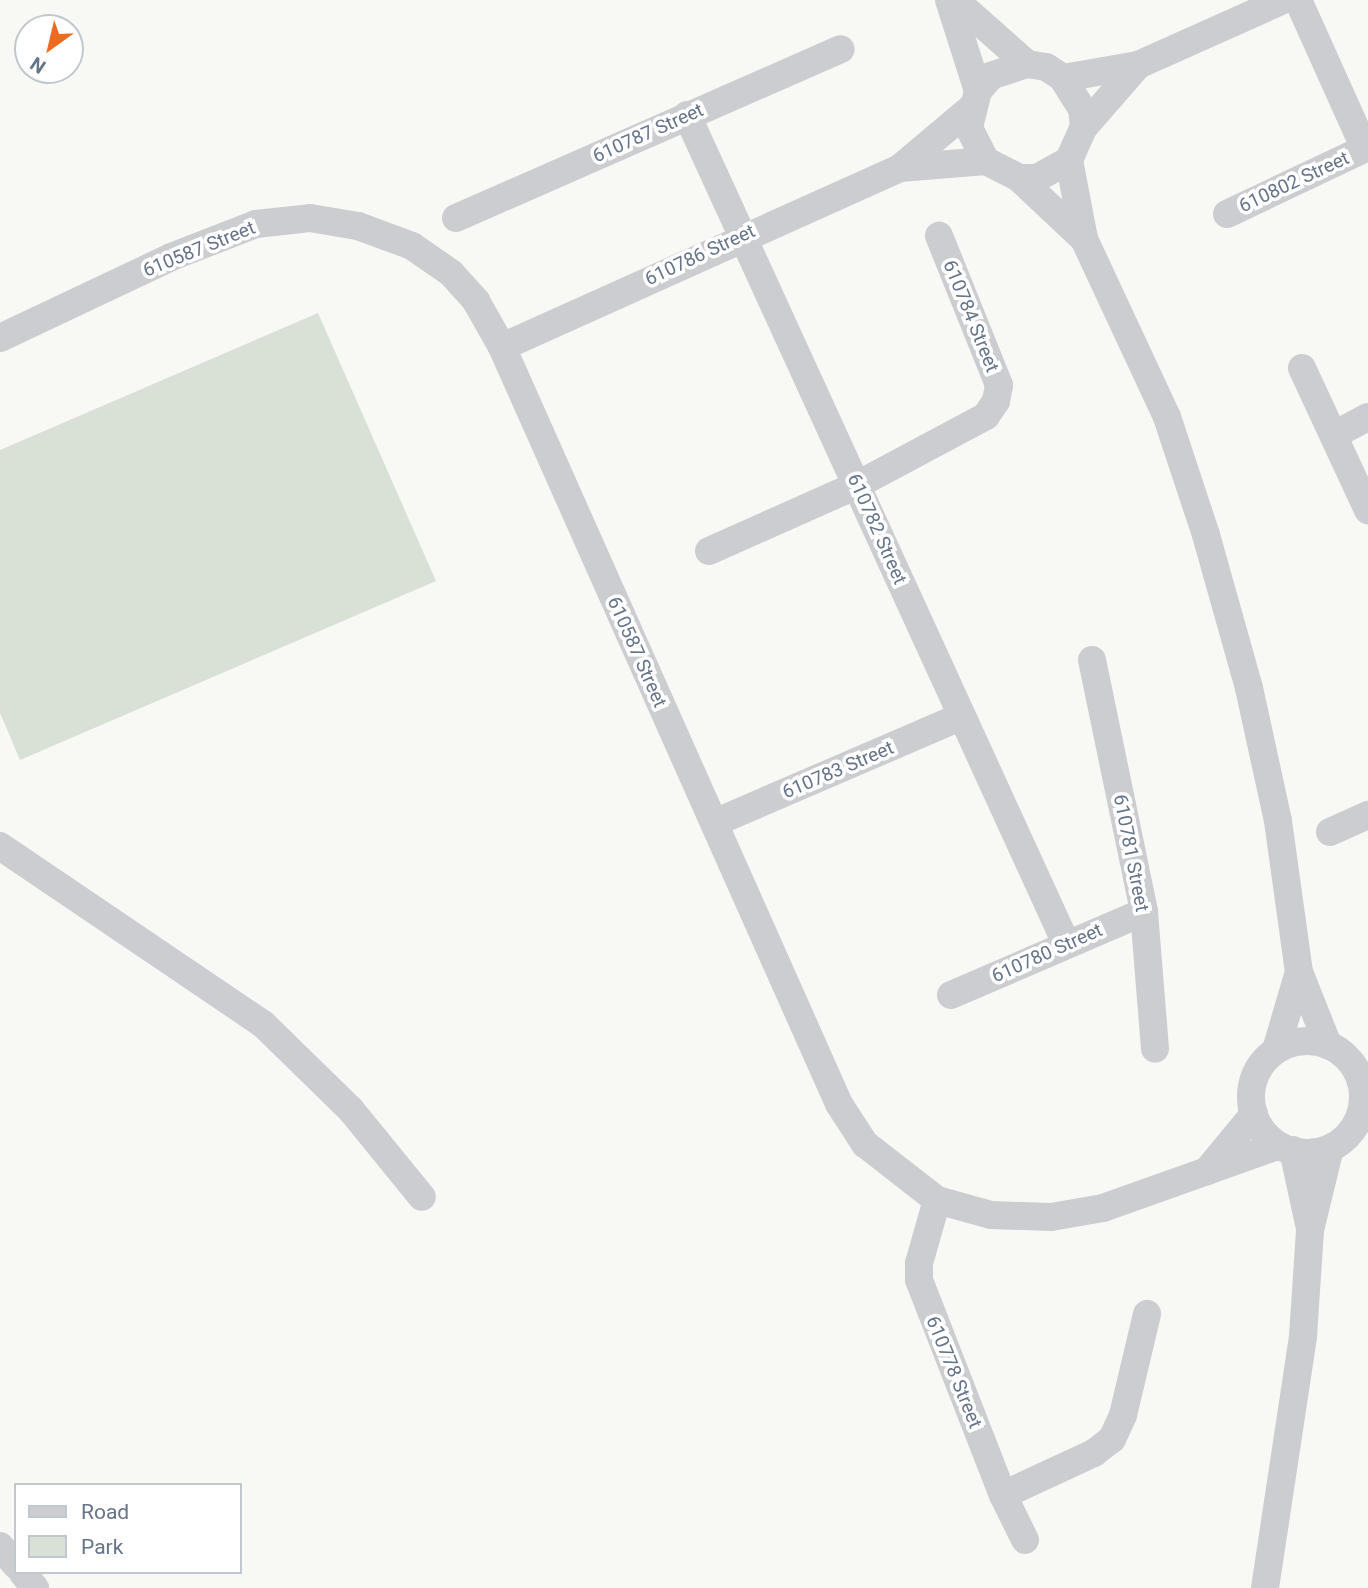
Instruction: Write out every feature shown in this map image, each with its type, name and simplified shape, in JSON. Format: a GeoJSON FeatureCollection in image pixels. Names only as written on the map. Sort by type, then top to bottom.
{"type":"FeatureCollection","features":[{"type":"Feature","properties":{"kind":"street"},"geometry":{"type":"LineString","coordinates":[[949,0],[974,100],[969,128],[986,161]]}},
{"type":"Feature","properties":{"kind":"street"},"geometry":{"type":"LineString","coordinates":[[955,0],[1027,64]]}},
{"type":"Feature","properties":{"kind":"street"},"geometry":{"type":"LineString","coordinates":[[1063,78],[1138,65],[1283,0]]}},
{"type":"Feature","properties":{"kind":"street","name":"610802 Street"},"geometry":{"type":"LineString","coordinates":[[1227,214],[1366,148],[1298,0]]}},
{"type":"Feature","properties":{"kind":"street","name":"610787 Street"},"geometry":{"type":"LineString","coordinates":[[456,218],[841,49]]}},
{"type":"Feature","properties":{"kind":"street"},"geometry":{"type":"LineString","coordinates":[[900,168],[974,100],[991,76],[1027,64],[1046,67],[1063,78],[1076,92],[1084,127]]}},
{"type":"Feature","properties":{"kind":"street"},"geometry":{"type":"LineString","coordinates":[[1138,65],[1084,127],[1069,160],[1084,239],[1167,417],[1206,535],[1249,688],[1275,808],[1299,972],[1348,1053],[1366,1096],[1357,1123],[1330,1148],[1310,1230],[1303,1336],[1265,1588]]}},
{"type":"Feature","properties":{"kind":"street","name":"610782 Street"},"geometry":{"type":"LineString","coordinates":[[687,115],[1066,943]]}},
{"type":"Feature","properties":{"kind":"street"},"geometry":{"type":"LineString","coordinates":[[1019,178],[1037,178],[1069,160]]}},
{"type":"Feature","properties":{"kind":"street"},"geometry":{"type":"LineString","coordinates":[[900,168],[986,161],[1019,178],[1084,239]]}},
{"type":"Feature","properties":{"kind":"street","name":"610786 Street"},"geometry":{"type":"LineString","coordinates":[[502,347],[743,235],[900,168]]}},
{"type":"Feature","properties":{"kind":"street","name":"610587 Street"},"geometry":{"type":"LineString","coordinates":[[0,338],[171,257],[244,229],[310,218],[358,226],[412,246],[451,274],[476,301],[502,347],[839,1104],[865,1144],[937,1199],[991,1215],[1051,1217],[1103,1208],[1285,1148]]}},
{"type":"Feature","properties":{"kind":"street","name":"610784 Street"},"geometry":{"type":"LineString","coordinates":[[709,551],[858,485],[967,429],[986,416],[996,401],[999,385],[939,236]]}},
{"type":"Feature","properties":{"kind":"street"},"geometry":{"type":"LineString","coordinates":[[1302,369],[1368,510]]}},
{"type":"Feature","properties":{"kind":"street"},"geometry":{"type":"LineString","coordinates":[[1334,435],[1368,417]]}},
{"type":"Feature","properties":{"kind":"street","name":"610781 Street"},"geometry":{"type":"LineString","coordinates":[[1092,660],[1144,912],[1155,1049]]}},
{"type":"Feature","properties":{"kind":"street","name":"610783 Street"},"geometry":{"type":"LineString","coordinates":[[714,823],[962,716]]}},
{"type":"Feature","properties":{"kind":"street"},"geometry":{"type":"LineString","coordinates":[[1330,832],[1368,815]]}},
{"type":"Feature","properties":{"kind":"street"},"geometry":{"type":"LineString","coordinates":[[0,846],[263,1024],[351,1110],[422,1197]]}},
{"type":"Feature","properties":{"kind":"street","name":"610780 Street"},"geometry":{"type":"LineString","coordinates":[[951,995],[1066,943],[1144,912]]}},
{"type":"Feature","properties":{"kind":"street"},"geometry":{"type":"LineString","coordinates":[[1299,972],[1276,1050],[1253,1082],[1254,1114],[1285,1148],[1310,1230]]}},
{"type":"Feature","properties":{"kind":"street"},"geometry":{"type":"LineString","coordinates":[[1276,1050],[1302,1041],[1348,1053]]}},
{"type":"Feature","properties":{"kind":"street"},"geometry":{"type":"LineString","coordinates":[[1206,1172],[1254,1114]]}},
{"type":"Feature","properties":{"kind":"street"},"geometry":{"type":"LineString","coordinates":[[1285,1148],[1330,1148]]}},
{"type":"Feature","properties":{"kind":"street","name":"610778 Street"},"geometry":{"type":"LineString","coordinates":[[937,1199],[919,1263],[919,1280],[1003,1495],[1025,1540]]}},
{"type":"Feature","properties":{"kind":"street"},"geometry":{"type":"LineString","coordinates":[[1003,1495],[1094,1453],[1112,1439],[1123,1415],[1147,1314]]}},
{"type":"Feature","properties":{"kind":"street"},"geometry":{"type":"LineString","coordinates":[[0,1546],[14,1563]]}},
{"type":"Feature","properties":{"kind":"green space"},"geometry":{"type":"Polygon","coordinates":[[[318,313],[436,581],[20,760],[0,713],[0,450],[318,313]]]}}]}
